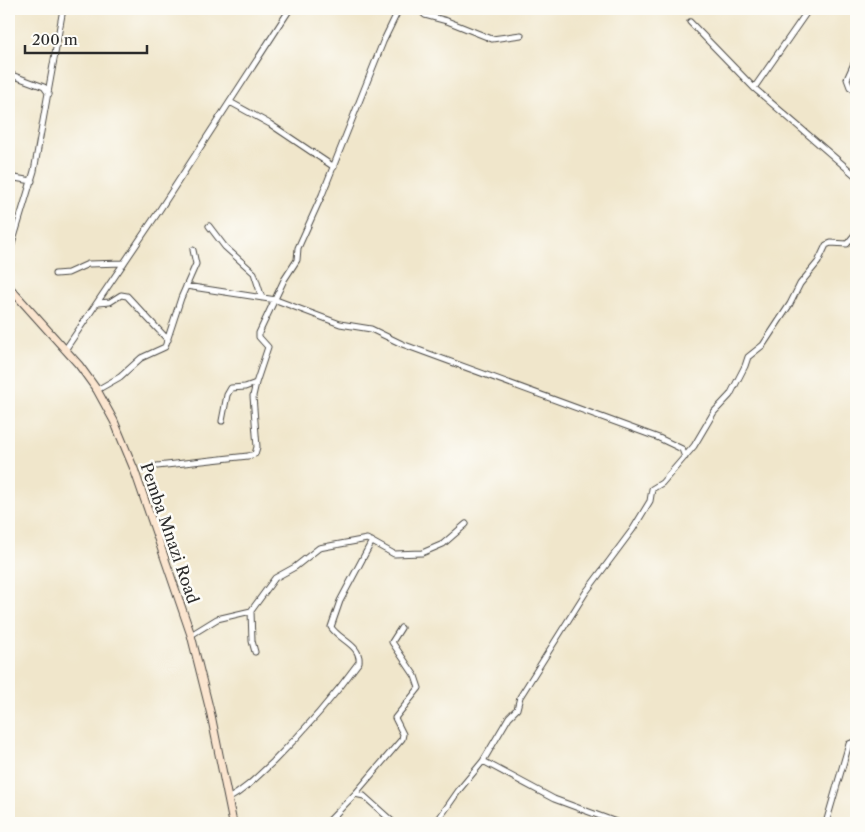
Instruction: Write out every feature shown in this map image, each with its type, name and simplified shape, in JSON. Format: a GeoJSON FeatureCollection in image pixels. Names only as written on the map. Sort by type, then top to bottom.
{"type":"FeatureCollection","features":[{"type":"Feature","properties":{"kind":"main road","name":"Pemba Mnazi Road"},"geometry":{"type":"LineString","coordinates":[[9,287],[79,365],[97,390],[114,421],[134,469],[191,634],[211,715],[233,823]]}},
{"type":"Feature","properties":{"kind":"street"},"geometry":{"type":"LineString","coordinates":[[9,254],[32,181],[63,9]]}},
{"type":"Feature","properties":{"kind":"street"},"geometry":{"type":"LineString","coordinates":[[157,466],[255,454],[257,447],[253,393],[268,349],[267,344],[259,337],[259,333],[284,280],[296,260],[298,248],[334,167],[382,42],[399,9]]}},
{"type":"Feature","properties":{"kind":"street"},"geometry":{"type":"LineString","coordinates":[[419,9],[424,15],[492,39],[521,36]]}},
{"type":"Feature","properties":{"kind":"street"},"geometry":{"type":"LineString","coordinates":[[754,88],[809,9]]}},
{"type":"Feature","properties":{"kind":"street"},"geometry":{"type":"LineString","coordinates":[[65,350],[230,102],[288,10]]}},
{"type":"Feature","properties":{"kind":"street"},"geometry":{"type":"LineString","coordinates":[[690,22],[754,88],[856,176]]}},
{"type":"Feature","properties":{"kind":"street"},"geometry":{"type":"LineString","coordinates":[[856,58],[847,79],[850,87],[856,91]]}},
{"type":"Feature","properties":{"kind":"street"},"geometry":{"type":"LineString","coordinates":[[9,74],[44,87],[48,94]]}},
{"type":"Feature","properties":{"kind":"street"},"geometry":{"type":"LineString","coordinates":[[230,102],[270,124],[334,167]]}},
{"type":"Feature","properties":{"kind":"street"},"geometry":{"type":"LineString","coordinates":[[9,177],[32,181]]}},
{"type":"Feature","properties":{"kind":"street"},"geometry":{"type":"LineString","coordinates":[[208,226],[225,247],[254,273],[262,298]]}},
{"type":"Feature","properties":{"kind":"street"},"geometry":{"type":"LineString","coordinates":[[436,823],[459,790],[483,761],[509,717],[518,708],[520,697],[580,602],[637,523],[650,501],[652,489],[662,483],[685,457],[714,412],[730,395],[748,357],[763,345],[790,304],[800,284],[818,262],[826,246],[831,243],[847,244],[856,233]]}},
{"type":"Feature","properties":{"kind":"street"},"geometry":{"type":"LineString","coordinates":[[97,390],[120,377],[141,358],[163,349],[196,264],[193,250]]}},
{"type":"Feature","properties":{"kind":"street"},"geometry":{"type":"LineString","coordinates":[[55,274],[68,273],[88,264],[124,263]]}},
{"type":"Feature","properties":{"kind":"street"},"geometry":{"type":"LineString","coordinates":[[186,286],[276,300],[340,324],[371,329],[402,344],[642,431],[679,447],[684,452],[685,457]]}},
{"type":"Feature","properties":{"kind":"street"},"geometry":{"type":"LineString","coordinates":[[98,302],[110,302],[121,295],[127,296],[168,340]]}},
{"type":"Feature","properties":{"kind":"street"},"geometry":{"type":"LineString","coordinates":[[222,421],[227,394],[231,388],[256,383]]}},
{"type":"Feature","properties":{"kind":"street"},"geometry":{"type":"LineString","coordinates":[[255,652],[252,641],[251,611],[275,578],[301,563],[316,550],[362,539],[372,541],[394,554],[422,553],[442,544],[466,524]]}},
{"type":"Feature","properties":{"kind":"street"},"geometry":{"type":"LineString","coordinates":[[228,799],[251,783],[290,745],[336,693],[359,662],[358,652],[331,628],[338,606],[372,541]]}},
{"type":"Feature","properties":{"kind":"street"},"geometry":{"type":"LineString","coordinates":[[191,634],[216,619],[251,611]]}},
{"type":"Feature","properties":{"kind":"street"},"geometry":{"type":"LineString","coordinates":[[328,823],[402,739],[403,734],[395,718],[419,688],[415,676],[392,642],[401,628]]}},
{"type":"Feature","properties":{"kind":"street"},"geometry":{"type":"LineString","coordinates":[[826,823],[848,746],[851,741],[856,741]]}},
{"type":"Feature","properties":{"kind":"street"},"geometry":{"type":"LineString","coordinates":[[483,761],[554,798],[619,823]]}},
{"type":"Feature","properties":{"kind":"street"},"geometry":{"type":"LineString","coordinates":[[355,794],[364,796],[394,823]]}}]}
